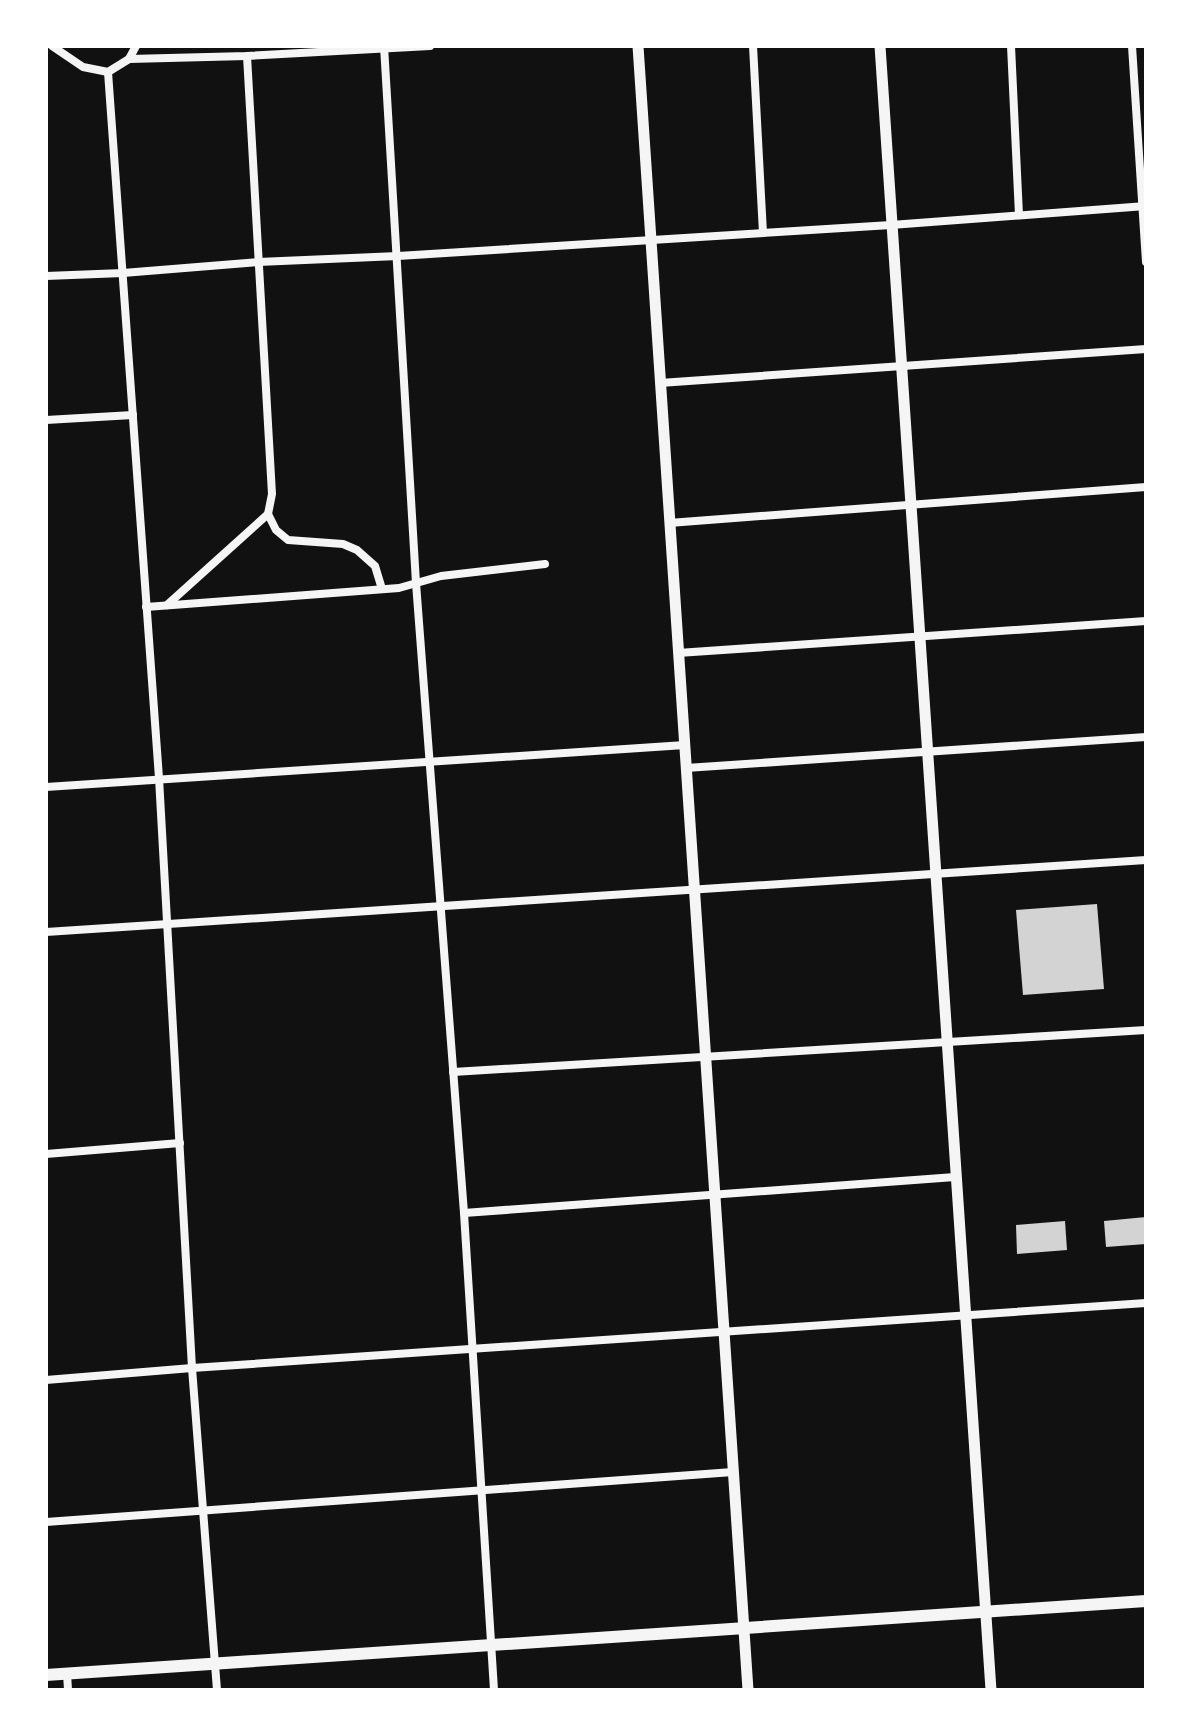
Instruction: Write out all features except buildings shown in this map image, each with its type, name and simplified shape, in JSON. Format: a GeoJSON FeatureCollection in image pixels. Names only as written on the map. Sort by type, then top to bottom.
{"type":"FeatureCollection","features":[{"type":"Feature","properties":{"kind":"main road"},"geometry":{"type":"LineString","coordinates":[[46,1675],[1146,1601]]}},
{"type":"Feature","properties":{"kind":"street"},"geometry":{"type":"LineString","coordinates":[[52,46],[83,67],[108,72],[129,59],[136,46]]}},
{"type":"Feature","properties":{"kind":"street"},"geometry":{"type":"LineString","coordinates":[[129,59],[430,46]]}},
{"type":"Feature","properties":{"kind":"street"},"geometry":{"type":"LineString","coordinates":[[638,46],[748,1690]]}},
{"type":"Feature","properties":{"kind":"street"},"geometry":{"type":"LineString","coordinates":[[753,46],[763,233]]}},
{"type":"Feature","properties":{"kind":"street"},"geometry":{"type":"LineString","coordinates":[[880,46],[991,1690]]}},
{"type":"Feature","properties":{"kind":"street"},"geometry":{"type":"LineString","coordinates":[[1011,46],[1019,215]]}},
{"type":"Feature","properties":{"kind":"street"},"geometry":{"type":"LineString","coordinates":[[1132,46],[1146,262]]}},
{"type":"Feature","properties":{"kind":"street"},"geometry":{"type":"LineString","coordinates":[[384,47],[416,583],[464,1213],[494,1690]]}},
{"type":"Feature","properties":{"kind":"street"},"geometry":{"type":"LineString","coordinates":[[167,605],[268,514],[272,494],[247,56]]}},
{"type":"Feature","properties":{"kind":"street"},"geometry":{"type":"LineString","coordinates":[[108,72],[159,778],[192,1368],[217,1690]]}},
{"type":"Feature","properties":{"kind":"street"},"geometry":{"type":"LineString","coordinates":[[46,276],[891,225],[1144,206]]}},
{"type":"Feature","properties":{"kind":"street"},"geometry":{"type":"LineString","coordinates":[[660,383],[1146,349]]}},
{"type":"Feature","properties":{"kind":"street"},"geometry":{"type":"LineString","coordinates":[[46,420],[133,415]]}},
{"type":"Feature","properties":{"kind":"street"},"geometry":{"type":"LineString","coordinates":[[669,523],[1146,487]]}},
{"type":"Feature","properties":{"kind":"street"},"geometry":{"type":"LineString","coordinates":[[268,514],[276,530],[288,540],[343,544],[357,550],[375,566],[382,589]]}},
{"type":"Feature","properties":{"kind":"street"},"geometry":{"type":"LineString","coordinates":[[146,607],[399,588],[441,576],[545,564]]}},
{"type":"Feature","properties":{"kind":"street"},"geometry":{"type":"LineString","coordinates":[[678,653],[1146,621]]}},
{"type":"Feature","properties":{"kind":"street"},"geometry":{"type":"LineString","coordinates":[[686,768],[1146,737]]}},
{"type":"Feature","properties":{"kind":"street"},"geometry":{"type":"LineString","coordinates":[[46,787],[685,745]]}},
{"type":"Feature","properties":{"kind":"street"},"geometry":{"type":"LineString","coordinates":[[46,932],[1146,860]]}},
{"type":"Feature","properties":{"kind":"street"},"geometry":{"type":"LineString","coordinates":[[453,1072],[1146,1030]]}},
{"type":"Feature","properties":{"kind":"street"},"geometry":{"type":"LineString","coordinates":[[46,1154],[180,1143]]}},
{"type":"Feature","properties":{"kind":"street"},"geometry":{"type":"LineString","coordinates":[[464,1213],[955,1177]]}},
{"type":"Feature","properties":{"kind":"street"},"geometry":{"type":"LineString","coordinates":[[46,1380],[1146,1303]]}},
{"type":"Feature","properties":{"kind":"street"},"geometry":{"type":"LineString","coordinates":[[46,1522],[733,1472]]}},
{"type":"Feature","properties":{"kind":"street"},"geometry":{"type":"LineString","coordinates":[[67,1673],[68,1690]]}}]}
